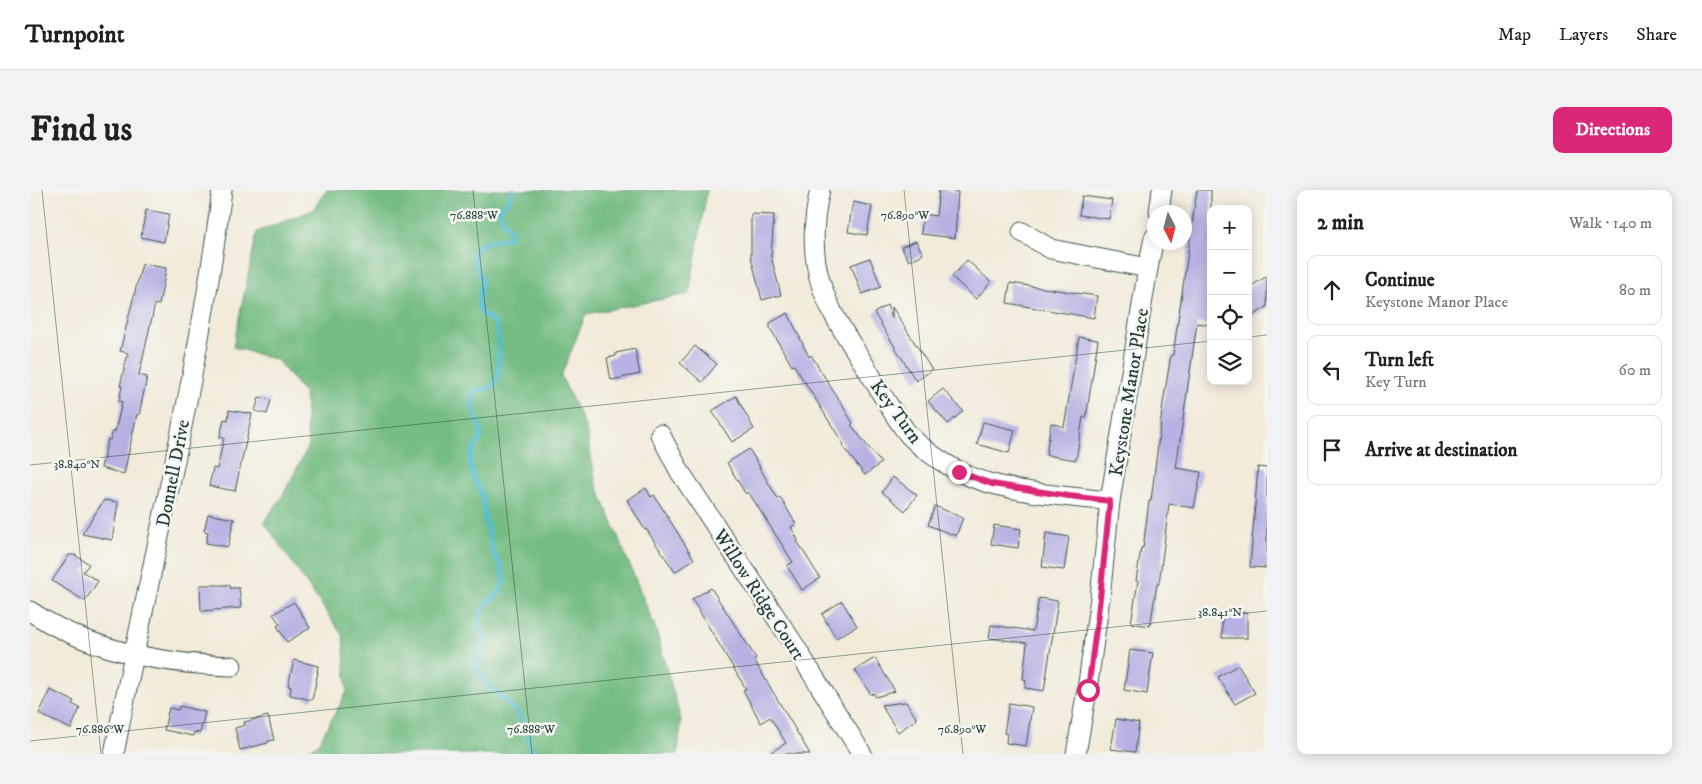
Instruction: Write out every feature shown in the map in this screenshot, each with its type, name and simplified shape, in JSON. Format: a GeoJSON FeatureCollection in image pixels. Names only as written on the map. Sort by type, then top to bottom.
{"type":"FeatureCollection","features":[{"type":"Feature","properties":{"kind":"street","name":"Donnell Drive"},"geometry":{"type":"LineString","coordinates":[[114,754],[164,518],[215,245],[222,190]]}},
{"type":"Feature","properties":{"kind":"street","name":"Key Turn"},"geometry":{"type":"LineString","coordinates":[[820,190],[815,250],[818,273],[827,303],[886,401],[909,434],[930,454],[959,472],[992,484],[1110,501]]}},
{"type":"Feature","properties":{"kind":"street"},"geometry":{"type":"LineString","coordinates":[[1159,205],[1162,190]]}},
{"type":"Feature","properties":{"kind":"street"},"geometry":{"type":"LineString","coordinates":[[1022,232],[1051,249],[1148,268]]}},
{"type":"Feature","properties":{"kind":"street","name":"Keystone Manor Place"},"geometry":{"type":"LineString","coordinates":[[1076,754],[1088,690],[1110,501],[1152,250]]}},
{"type":"Feature","properties":{"kind":"street","name":"Willow Ridge Court"},"geometry":{"type":"LineString","coordinates":[[660,434],[680,472],[793,643],[862,754]]}},
{"type":"Feature","properties":{"kind":"street"},"geometry":{"type":"LineString","coordinates":[[30,611],[77,637],[134,654],[195,665],[232,666]]}},
{"type":"Feature","properties":{"kind":"green space"},"geometry":{"type":"Polygon","coordinates":[[[326,190],[707,190],[689,294],[586,314],[561,376],[586,428],[596,483],[655,627],[681,720],[678,754],[302,754],[318,744],[347,692],[343,636],[264,522],[282,497],[308,447],[305,394],[277,360],[233,347],[257,232],[313,210],[326,190]]]}},
{"type":"Feature","properties":{"kind":"building"},"geometry":{"type":"Polygon","coordinates":[[[939,190],[958,192],[955,238],[921,234],[923,214],[936,216],[939,190]]]}},
{"type":"Feature","properties":{"kind":"building"},"geometry":{"type":"Polygon","coordinates":[[[1197,190],[1211,190],[1211,205],[1207,205],[1207,324],[1197,323],[1176,468],[1201,472],[1194,508],[1169,504],[1159,584],[1157,584],[1150,626],[1131,623],[1141,548],[1143,548],[1149,501],[1151,501],[1163,403],[1171,355],[1173,355],[1188,250],[1192,250],[1192,224],[1197,190]]]}},
{"type":"Feature","properties":{"kind":"building"},"geometry":{"type":"Polygon","coordinates":[[[1082,196],[1112,200],[1109,219],[1079,215],[1082,196]]]}},
{"type":"Feature","properties":{"kind":"building"},"geometry":{"type":"Polygon","coordinates":[[[853,202],[872,206],[867,235],[848,232],[853,202]]]}},
{"type":"Feature","properties":{"kind":"building"},"geometry":{"type":"Polygon","coordinates":[[[146,210],[169,214],[164,242],[141,237],[146,210]]]}},
{"type":"Feature","properties":{"kind":"building"},"geometry":{"type":"Polygon","coordinates":[[[751,214],[774,215],[771,256],[781,295],[762,300],[751,257],[751,214]]]}},
{"type":"Feature","properties":{"kind":"building"},"geometry":{"type":"Polygon","coordinates":[[[916,241],[923,254],[909,261],[901,247],[916,241]]]}},
{"type":"Feature","properties":{"kind":"building"},"geometry":{"type":"Polygon","coordinates":[[[870,258],[881,287],[862,294],[851,265],[870,258]]]}},
{"type":"Feature","properties":{"kind":"building"},"geometry":{"type":"Polygon","coordinates":[[[967,260],[991,282],[976,299],[952,277],[967,260]]]}},
{"type":"Feature","properties":{"kind":"building"},"geometry":{"type":"Polygon","coordinates":[[[142,264],[166,268],[166,270],[159,305],[155,304],[139,375],[147,377],[124,474],[101,468],[108,439],[110,440],[113,431],[115,432],[122,402],[119,401],[122,386],[120,386],[128,353],[120,351],[142,264]]]}},
{"type":"Feature","properties":{"kind":"building"},"geometry":{"type":"Polygon","coordinates":[[[1267,276],[1267,307],[1252,316],[1252,295],[1252,285],[1267,276]]]}},
{"type":"Feature","properties":{"kind":"building"},"geometry":{"type":"Polygon","coordinates":[[[1010,283],[1097,296],[1094,318],[1007,303],[1010,283]]]}},
{"type":"Feature","properties":{"kind":"building"},"geometry":{"type":"Polygon","coordinates":[[[887,305],[892,318],[892,307],[932,370],[916,381],[874,313],[887,305]]]}},
{"type":"Feature","properties":{"kind":"building"},"geometry":{"type":"Polygon","coordinates":[[[788,313],[809,357],[811,355],[853,423],[851,425],[881,463],[865,475],[842,446],[844,445],[794,365],[792,366],[770,328],[770,323],[788,313]]]}},
{"type":"Feature","properties":{"kind":"building"},"geometry":{"type":"Polygon","coordinates":[[[1079,337],[1098,340],[1086,418],[1083,417],[1076,460],[1046,455],[1051,423],[1064,427],[1079,337]]]}},
{"type":"Feature","properties":{"kind":"building"},"geometry":{"type":"Polygon","coordinates":[[[695,346],[717,364],[702,382],[680,363],[695,346]]]}},
{"type":"Feature","properties":{"kind":"building"},"geometry":{"type":"Polygon","coordinates":[[[635,349],[640,374],[611,380],[607,358],[616,356],[616,353],[635,349]]]}},
{"type":"Feature","properties":{"kind":"building"},"geometry":{"type":"Polygon","coordinates":[[[943,389],[963,411],[948,424],[928,401],[943,389]]]}},
{"type":"Feature","properties":{"kind":"building"},"geometry":{"type":"Polygon","coordinates":[[[736,396],[754,429],[732,442],[712,411],[736,396]]]}},
{"type":"Feature","properties":{"kind":"building"},"geometry":{"type":"Polygon","coordinates":[[[259,397],[271,400],[267,414],[255,411],[259,397]]]}},
{"type":"Feature","properties":{"kind":"building"},"geometry":{"type":"Polygon","coordinates":[[[229,410],[252,414],[235,491],[209,486],[213,468],[217,469],[224,438],[220,437],[224,419],[228,420],[229,410]]]}},
{"type":"Feature","properties":{"kind":"building"},"geometry":{"type":"Polygon","coordinates":[[[983,422],[1015,430],[1009,453],[977,444],[983,422]]]}},
{"type":"Feature","properties":{"kind":"building"},"geometry":{"type":"Polygon","coordinates":[[[749,449],[778,499],[780,497],[796,524],[791,527],[797,541],[820,578],[802,590],[787,566],[793,562],[749,493],[745,493],[727,463],[749,449]]]}},
{"type":"Feature","properties":{"kind":"building"},"geometry":{"type":"Polygon","coordinates":[[[1258,467],[1267,468],[1267,568],[1250,567],[1258,467]]]}},
{"type":"Feature","properties":{"kind":"building"},"geometry":{"type":"Polygon","coordinates":[[[893,477],[917,495],[905,511],[882,492],[893,477]]]}},
{"type":"Feature","properties":{"kind":"building"},"geometry":{"type":"Polygon","coordinates":[[[646,488],[651,497],[654,495],[694,559],[675,572],[645,530],[627,500],[646,488]]]}},
{"type":"Feature","properties":{"kind":"building"},"geometry":{"type":"Polygon","coordinates":[[[104,500],[117,502],[118,504],[112,540],[82,534],[104,500]]]}},
{"type":"Feature","properties":{"kind":"building"},"geometry":{"type":"Polygon","coordinates":[[[935,506],[963,518],[956,536],[928,525],[935,506]]]}},
{"type":"Feature","properties":{"kind":"building"},"geometry":{"type":"Polygon","coordinates":[[[208,514],[234,519],[228,547],[206,543],[208,532],[204,531],[208,514]]]}},
{"type":"Feature","properties":{"kind":"building"},"geometry":{"type":"Polygon","coordinates":[[[994,525],[1021,529],[1018,548],[991,544],[994,525]]]}},
{"type":"Feature","properties":{"kind":"building"},"geometry":{"type":"Polygon","coordinates":[[[1046,533],[1069,537],[1064,570],[1042,567],[1046,533]]]}},
{"type":"Feature","properties":{"kind":"building"},"geometry":{"type":"Polygon","coordinates":[[[69,555],[75,555],[89,564],[83,572],[98,581],[85,601],[52,581],[69,555]]]}},
{"type":"Feature","properties":{"kind":"building"},"geometry":{"type":"Polygon","coordinates":[[[200,585],[230,585],[230,588],[239,588],[241,608],[201,611],[200,585]]]}},
{"type":"Feature","properties":{"kind":"building"},"geometry":{"type":"Polygon","coordinates":[[[711,588],[756,658],[754,660],[810,754],[768,754],[786,743],[770,717],[761,723],[743,690],[746,689],[692,599],[711,588]]]}},
{"type":"Feature","properties":{"kind":"building"},"geometry":{"type":"Polygon","coordinates":[[[1039,598],[1058,601],[1044,691],[1025,688],[1026,680],[1023,679],[1027,643],[989,638],[991,625],[1033,631],[1039,598]]]}},
{"type":"Feature","properties":{"kind":"building"},"geometry":{"type":"Polygon","coordinates":[[[842,601],[857,626],[836,638],[822,614],[842,601]]]}},
{"type":"Feature","properties":{"kind":"building"},"geometry":{"type":"Polygon","coordinates":[[[294,602],[310,628],[287,642],[277,626],[280,624],[273,614],[294,602]]]}},
{"type":"Feature","properties":{"kind":"building"},"geometry":{"type":"Polygon","coordinates":[[[1222,613],[1247,613],[1247,638],[1222,638],[1222,613]]]}},
{"type":"Feature","properties":{"kind":"building"},"geometry":{"type":"Polygon","coordinates":[[[1130,650],[1153,653],[1147,694],[1124,690],[1130,650]]]}},
{"type":"Feature","properties":{"kind":"building"},"geometry":{"type":"Polygon","coordinates":[[[875,658],[895,691],[876,697],[873,693],[871,695],[855,670],[875,658]]]}},
{"type":"Feature","properties":{"kind":"building"},"geometry":{"type":"Polygon","coordinates":[[[294,660],[318,666],[312,700],[290,695],[291,687],[288,686],[294,660]]]}},
{"type":"Feature","properties":{"kind":"building"},"geometry":{"type":"Polygon","coordinates":[[[1238,665],[1255,693],[1235,704],[1218,677],[1238,665]]]}},
{"type":"Feature","properties":{"kind":"building"},"geometry":{"type":"Polygon","coordinates":[[[50,690],[74,701],[72,704],[80,708],[71,729],[39,714],[50,690]]]}},
{"type":"Feature","properties":{"kind":"building"},"geometry":{"type":"Polygon","coordinates":[[[906,702],[917,719],[898,732],[881,705],[906,702]]]}},
{"type":"Feature","properties":{"kind":"building"},"geometry":{"type":"Polygon","coordinates":[[[1009,703],[1032,707],[1026,746],[1006,743],[1007,734],[1004,733],[1009,703]]]}},
{"type":"Feature","properties":{"kind":"building"},"geometry":{"type":"Polygon","coordinates":[[[179,706],[205,712],[200,733],[194,732],[193,736],[164,730],[169,708],[178,710],[179,706]]]}},
{"type":"Feature","properties":{"kind":"building"},"geometry":{"type":"Polygon","coordinates":[[[268,716],[274,740],[240,750],[235,728],[245,725],[244,722],[268,716]]]}},
{"type":"Feature","properties":{"kind":"building"},"geometry":{"type":"Polygon","coordinates":[[[1116,719],[1139,723],[1135,752],[1111,749],[1116,719]]]}},
{"type":"Feature","properties":{"kind":"waterway"},"geometry":{"type":"LineString","coordinates":[[513,190],[509,200],[500,209],[503,222],[511,231],[509,238],[482,244],[472,256],[482,280],[478,305],[481,313],[496,326],[499,355],[498,373],[494,384],[473,392],[472,406],[481,431],[480,439],[472,452],[470,464],[474,479],[482,495],[493,552],[501,566],[505,581],[498,594],[484,606],[478,623],[484,638],[478,671],[488,686],[503,698],[522,719],[533,754]]}},
{"type":"Feature","properties":{"kind":"route"},"geometry":{"type":"LineString","coordinates":[[959,472],[992,484],[1110,501],[1088,690]]}}]}
